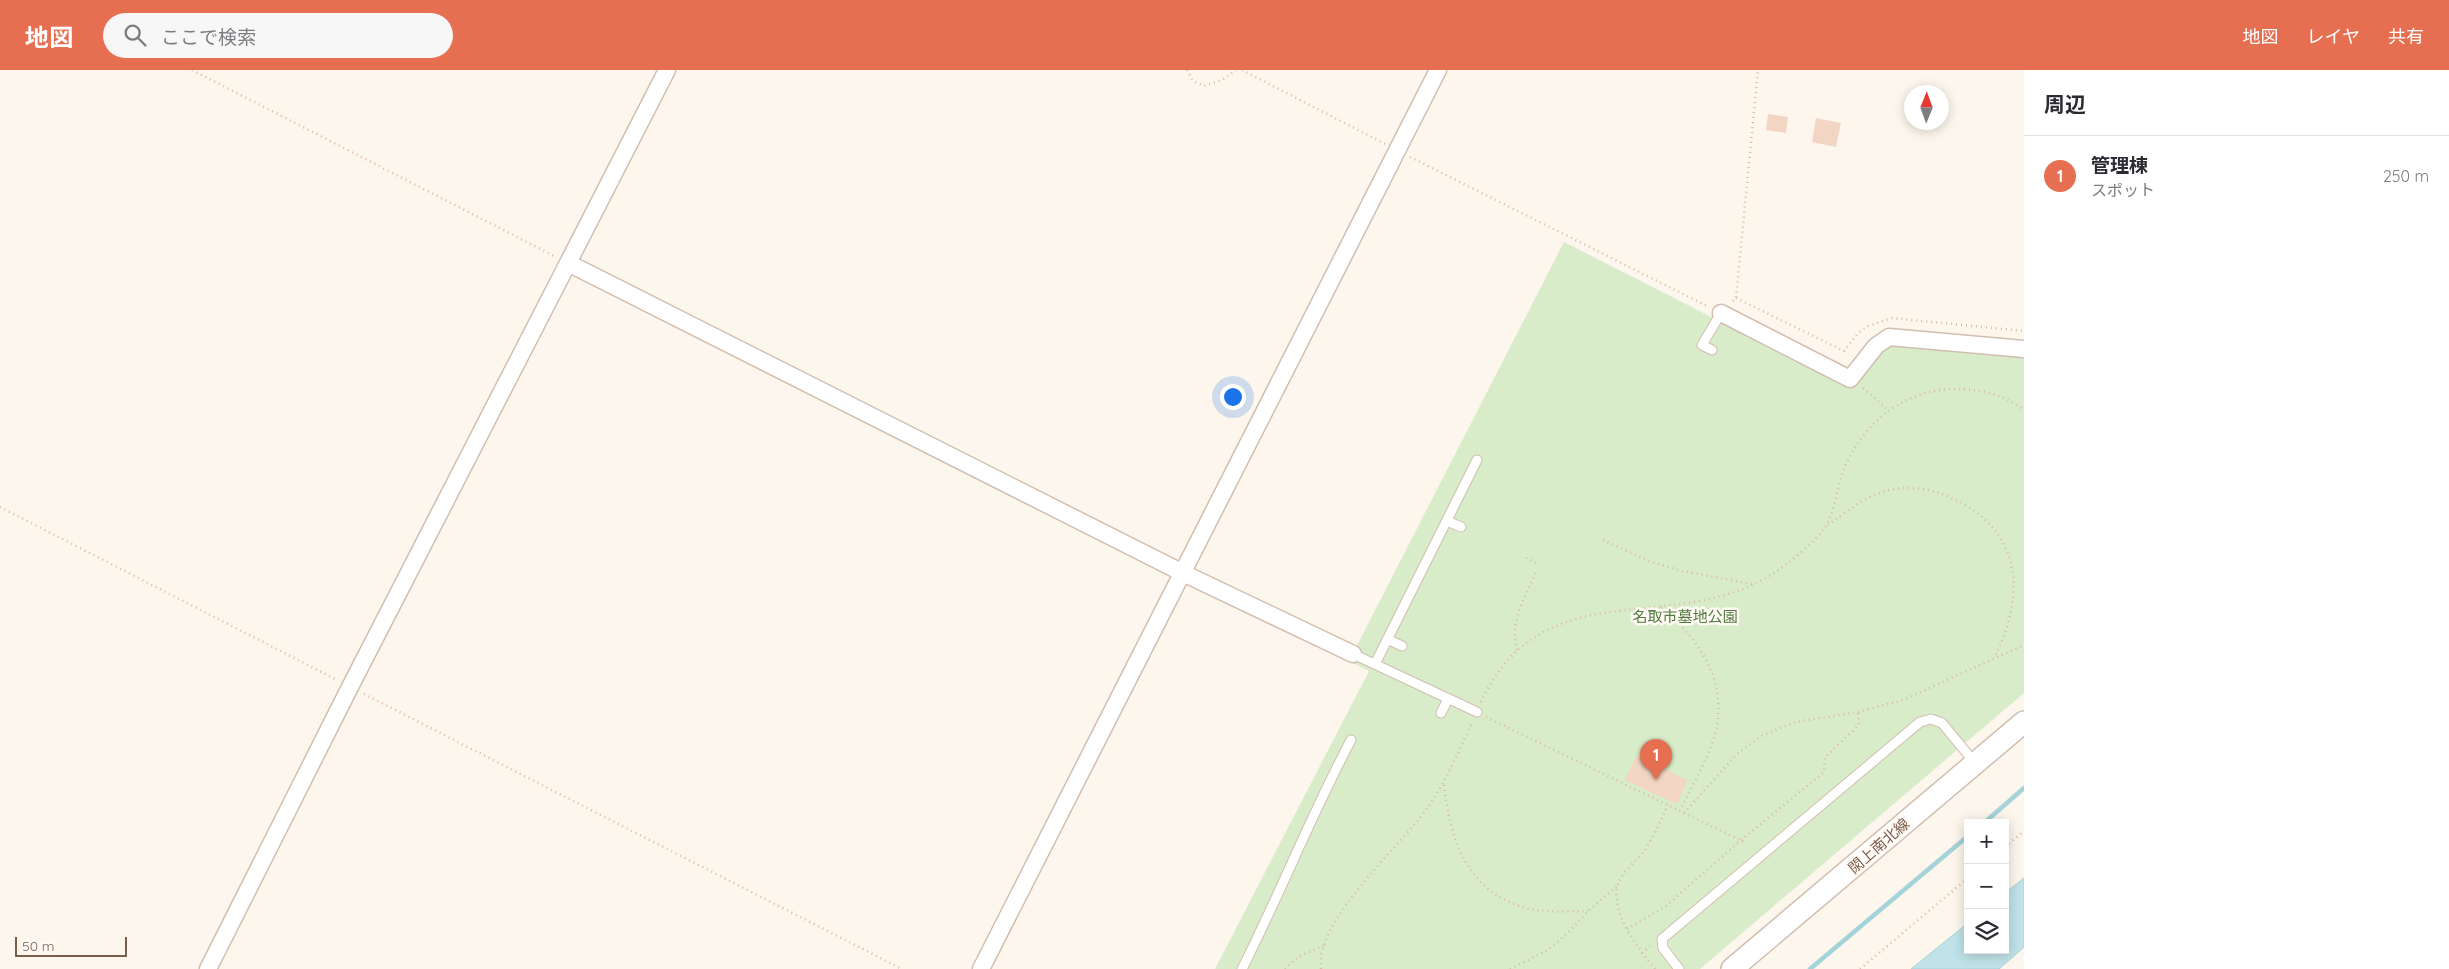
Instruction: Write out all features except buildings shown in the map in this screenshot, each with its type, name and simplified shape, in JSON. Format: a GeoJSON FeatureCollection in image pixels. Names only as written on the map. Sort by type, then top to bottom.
{"type":"FeatureCollection","features":[{"type":"Feature","properties":{"kind":"street"},"geometry":{"type":"LineString","coordinates":[[208,969],[666,70]]}},
{"type":"Feature","properties":{"kind":"street"},"geometry":{"type":"LineString","coordinates":[[981,969],[1438,70]]}},
{"type":"Feature","properties":{"kind":"street"},"geometry":{"type":"LineString","coordinates":[[568,263],[1183,573],[1353,654]]}},
{"type":"Feature","properties":{"kind":"street"},"geometry":{"type":"LineString","coordinates":[[1721,313],[1850,379],[1876,346],[1889,337],[2024,349]]}},
{"type":"Feature","properties":{"kind":"street","name":"閖上南北線"},"geometry":{"type":"LineString","coordinates":[[1732,969],[2024,722]]}},
{"type":"Feature","properties":{"kind":"lane"},"geometry":{"type":"LineString","coordinates":[[1712,350],[1702,345],[1721,313]]}},
{"type":"Feature","properties":{"kind":"lane"},"geometry":{"type":"LineString","coordinates":[[1374,664],[1477,460]]}},
{"type":"Feature","properties":{"kind":"lane"},"geometry":{"type":"LineString","coordinates":[[1447,521],[1461,527]]}},
{"type":"Feature","properties":{"kind":"lane"},"geometry":{"type":"LineString","coordinates":[[1387,639],[1402,646]]}},
{"type":"Feature","properties":{"kind":"lane"},"geometry":{"type":"LineString","coordinates":[[1353,654],[1476,712]]}},
{"type":"Feature","properties":{"kind":"lane"},"geometry":{"type":"LineString","coordinates":[[1441,713],[1448,699]]}},
{"type":"Feature","properties":{"kind":"lane"},"geometry":{"type":"LineString","coordinates":[[1679,969],[1663,948],[1662,939],[1920,722],[1931,719],[1942,723],[1976,763]]}},
{"type":"Feature","properties":{"kind":"lane"},"geometry":{"type":"LineString","coordinates":[[1242,969],[1266,922],[1315,811],[1352,740]]}},
{"type":"Feature","properties":{"kind":"path"},"geometry":{"type":"LineString","coordinates":[[192,70],[568,263]]}},
{"type":"Feature","properties":{"kind":"path"},"geometry":{"type":"LineString","coordinates":[[1187,70],[1193,81],[1204,86],[1222,80],[1236,70]]}},
{"type":"Feature","properties":{"kind":"path"},"geometry":{"type":"LineString","coordinates":[[1242,70],[1398,151],[1721,313],[1736,298],[1758,70]]}},
{"type":"Feature","properties":{"kind":"path"},"geometry":{"type":"LineString","coordinates":[[1850,379],[1875,397],[1888,410]]}},
{"type":"Feature","properties":{"kind":"path"},"geometry":{"type":"LineString","coordinates":[[1826,526],[1844,468],[1853,448],[1868,429],[1888,410],[1922,394],[1957,389],[1994,394],[2010,400],[2024,410]]}},
{"type":"Feature","properties":{"kind":"path"},"geometry":{"type":"LineString","coordinates":[[1321,969],[1320,960],[1325,945],[1347,902],[1426,811],[1444,783],[1476,712],[1495,676],[1517,650],[1549,628],[1573,618],[1594,613],[1661,607],[1720,598],[1754,584],[1785,565],[1826,526],[1870,497],[1892,490],[1916,487],[1934,490],[1956,500],[1991,522],[2002,536],[2010,552],[2016,570],[2018,591],[2016,610],[1993,659]]}},
{"type":"Feature","properties":{"kind":"path"},"geometry":{"type":"LineString","coordinates":[[0,507],[902,969]]}},
{"type":"Feature","properties":{"kind":"path"},"geometry":{"type":"LineString","coordinates":[[1603,540],[1648,561],[1682,571],[1754,584]]}},
{"type":"Feature","properties":{"kind":"path"},"geometry":{"type":"LineString","coordinates":[[1526,558],[1536,563]]}},
{"type":"Feature","properties":{"kind":"path"},"geometry":{"type":"LineString","coordinates":[[1517,650],[1514,630],[1537,570]]}},
{"type":"Feature","properties":{"kind":"path"},"geometry":{"type":"LineString","coordinates":[[1661,607],[1688,632],[1700,648],[1714,678],[1717,694],[1716,729],[1712,744],[1679,810]]}},
{"type":"Feature","properties":{"kind":"path"},"geometry":{"type":"LineString","coordinates":[[1684,813],[1737,754],[1761,736],[1795,722],[1858,712],[1903,700],[2024,645]]}},
{"type":"Feature","properties":{"kind":"path"},"geometry":{"type":"LineString","coordinates":[[1476,712],[1746,843]]}},
{"type":"Feature","properties":{"kind":"path"},"geometry":{"type":"LineString","coordinates":[[1627,930],[1666,906],[1741,840],[1824,772],[1825,756],[1859,725],[1858,712]]}},
{"type":"Feature","properties":{"kind":"path"},"geometry":{"type":"LineString","coordinates":[[1444,783],[1448,821],[1454,840],[1464,861],[1478,878],[1497,894],[1526,908],[1552,911],[1588,911]]}},
{"type":"Feature","properties":{"kind":"path"},"geometry":{"type":"LineString","coordinates":[[1510,969],[1548,950],[1568,934],[1588,911],[1617,886],[1646,849],[1668,805]]}},
{"type":"Feature","properties":{"kind":"path"},"geometry":{"type":"LineString","coordinates":[[2009,844],[2024,831]]}},
{"type":"Feature","properties":{"kind":"path"},"geometry":{"type":"LineString","coordinates":[[1860,969],[1964,881]]}},
{"type":"Feature","properties":{"kind":"path"},"geometry":{"type":"LineString","coordinates":[[1617,886],[1618,899],[1627,930],[1655,969]]}},
{"type":"Feature","properties":{"kind":"path"},"geometry":{"type":"LineString","coordinates":[[1285,969],[1298,957],[1325,945]]}},
{"type":"Feature","properties":{"kind":"green space","name":"名取市墓地公園"},"geometry":{"type":"Polygon","coordinates":[[[1564,242],[1843,384],[1888,345],[2024,356],[2024,693],[1700,969],[1215,969],[1369,671],[1349,661],[1564,242]]]}},
{"type":"Feature","properties":{"kind":"water"},"geometry":{"type":"Polygon","coordinates":[[[2024,878],[2024,947],[1999,969],[1911,969],[1964,926],[1964,954],[2009,954],[2009,890],[2024,878]]]}},
{"type":"Feature","properties":{"kind":"waterway"},"geometry":{"type":"LineString","coordinates":[[1989,819],[2024,788]]}},
{"type":"Feature","properties":{"kind":"waterway"},"geometry":{"type":"LineString","coordinates":[[1810,969],[1964,839]]}},
{"type":"Feature","properties":{"kind":"place","name":"管理棟"},"geometry":{"type":"Point","coordinates":[1656,780]}}]}
